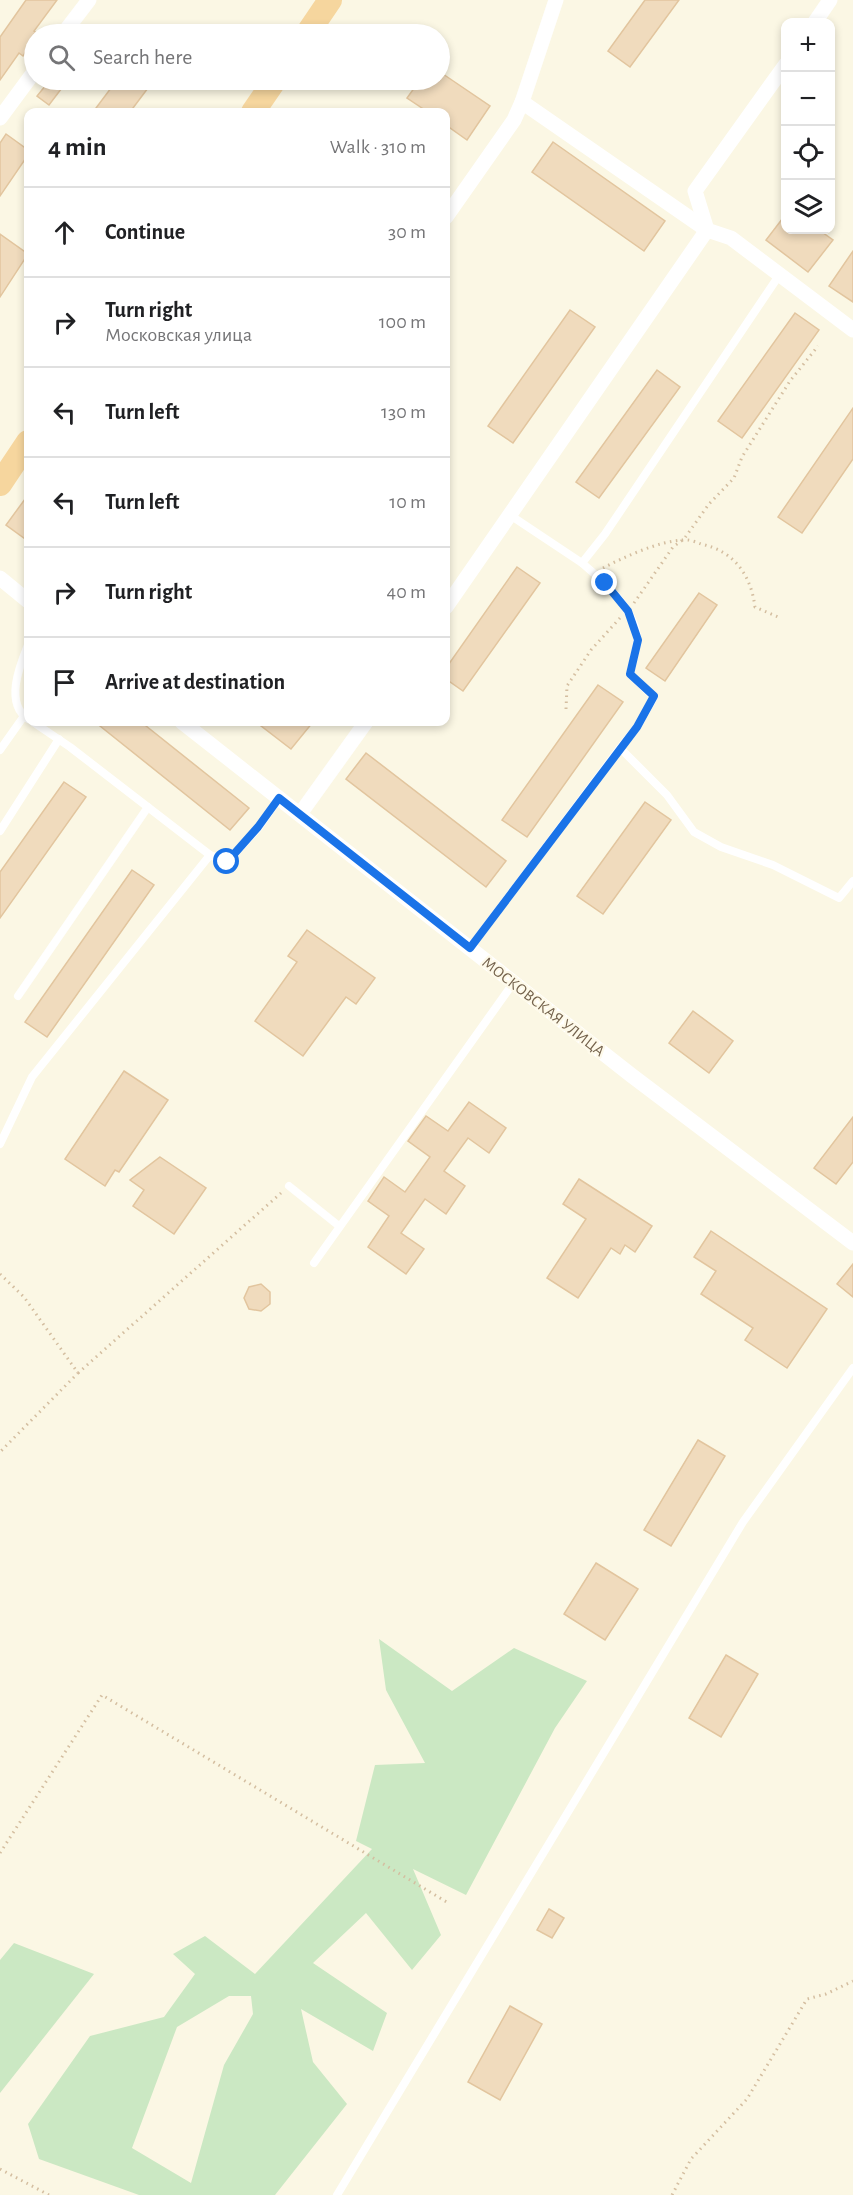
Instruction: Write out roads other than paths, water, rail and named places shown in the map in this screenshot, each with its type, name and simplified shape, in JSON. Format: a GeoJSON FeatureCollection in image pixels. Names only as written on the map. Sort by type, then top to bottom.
{"type":"FeatureCollection","features":[{"type":"Feature","properties":{"kind":"highway"},"geometry":{"type":"LineString","coordinates":[[313,24],[330,0]]}},
{"type":"Feature","properties":{"kind":"highway"},"geometry":{"type":"LineString","coordinates":[[256,108],[268,90]]}},
{"type":"Feature","properties":{"kind":"highway"},"geometry":{"type":"LineString","coordinates":[[0,484],[24,448]]}},
{"type":"Feature","properties":{"kind":"street"},"geometry":{"type":"LineString","coordinates":[[71,24],[89,0]]}},
{"type":"Feature","properties":{"kind":"street"},"geometry":{"type":"LineString","coordinates":[[450,211],[514,120],[556,0]]}},
{"type":"Feature","properties":{"kind":"street"},"geometry":{"type":"LineString","coordinates":[[817,18],[830,0]]}},
{"type":"Feature","properties":{"kind":"street"},"geometry":{"type":"LineString","coordinates":[[707,230],[695,191],[781,71]]}},
{"type":"Feature","properties":{"kind":"street"},"geometry":{"type":"LineString","coordinates":[[0,118],[24,86]]}},
{"type":"Feature","properties":{"kind":"street"},"geometry":{"type":"LineString","coordinates":[[522,102],[707,230],[731,238],[853,330]]}},
{"type":"Feature","properties":{"kind":"street"},"geometry":{"type":"LineString","coordinates":[[450,601],[707,230]]}},
{"type":"Feature","properties":{"kind":"street"},"geometry":{"type":"LineString","coordinates":[[0,578],[24,598]]}},
{"type":"Feature","properties":{"kind":"street","name":"МОСКОВСКАЯ УЛИЦА"},"geometry":{"type":"LineString","coordinates":[[187,726],[631,1075],[853,1243]]}},
{"type":"Feature","properties":{"kind":"street"},"geometry":{"type":"LineString","coordinates":[[300,814],[363,726]]}},
{"type":"Feature","properties":{"kind":"lane"},"geometry":{"type":"LineString","coordinates":[[582,563],[605,534],[780,274]]}},
{"type":"Feature","properties":{"kind":"lane"},"geometry":{"type":"LineString","coordinates":[[470,948],[637,727],[654,696],[630,674],[638,640],[628,611],[582,563],[510,515]]}},
{"type":"Feature","properties":{"kind":"lane"},"geometry":{"type":"LineString","coordinates":[[24,655],[17,672],[15,691],[24,712]]}},
{"type":"Feature","properties":{"kind":"lane"},"geometry":{"type":"LineString","coordinates":[[0,750],[24,720]]}},
{"type":"Feature","properties":{"kind":"lane"},"geometry":{"type":"LineString","coordinates":[[39,726],[210,855],[227,862],[258,827],[279,798]]}},
{"type":"Feature","properties":{"kind":"lane"},"geometry":{"type":"LineString","coordinates":[[0,831],[59,739]]}},
{"type":"Feature","properties":{"kind":"lane"},"geometry":{"type":"LineString","coordinates":[[620,748],[667,795],[694,832],[729,850],[773,865],[839,898],[853,881]]}},
{"type":"Feature","properties":{"kind":"lane"},"geometry":{"type":"LineString","coordinates":[[18,996],[148,807]]}},
{"type":"Feature","properties":{"kind":"lane"},"geometry":{"type":"LineString","coordinates":[[0,1144],[32,1077],[210,855]]}},
{"type":"Feature","properties":{"kind":"lane"},"geometry":{"type":"LineString","coordinates":[[314,1263],[514,982]]}},
{"type":"Feature","properties":{"kind":"lane"},"geometry":{"type":"LineString","coordinates":[[289,1186],[339,1226]]}},
{"type":"Feature","properties":{"kind":"lane"},"geometry":{"type":"LineString","coordinates":[[337,2195],[743,1522],[853,1368]]}}]}
